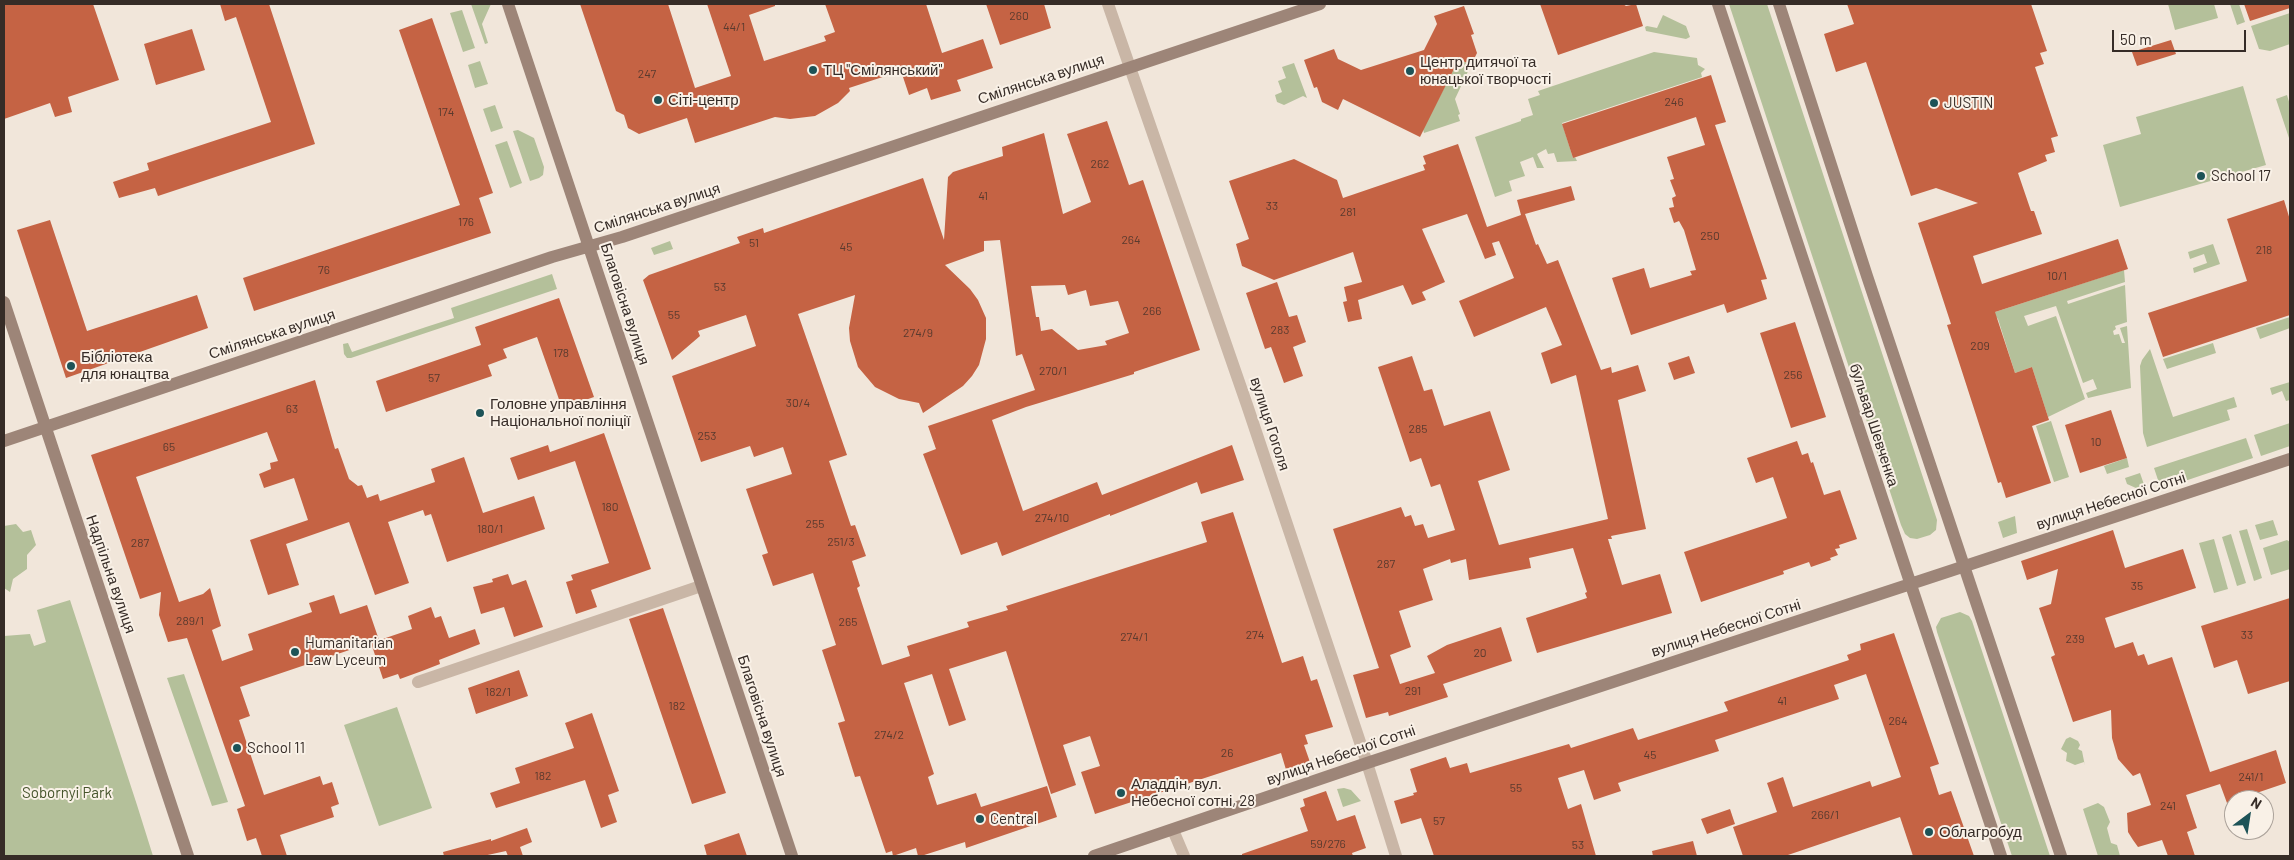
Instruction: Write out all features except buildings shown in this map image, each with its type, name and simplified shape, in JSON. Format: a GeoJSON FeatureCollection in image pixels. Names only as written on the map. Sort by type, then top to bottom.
{"type":"FeatureCollection","features":[{"type":"Feature","properties":{"kind":"main road","name":"Благовісна вулиця"},"geometry":{"type":"LineString","coordinates":[[508,4],[792,856]]}},
{"type":"Feature","properties":{"kind":"main road","name":"Смілянська вулиця"},"geometry":{"type":"LineString","coordinates":[[4,441],[543,260],[590,247],[1320,4]]}},
{"type":"Feature","properties":{"kind":"main road","name":"бульвар Шевченка"},"geometry":{"type":"LineString","coordinates":[[1718,4],[2000,856]]}},
{"type":"Feature","properties":{"kind":"main road"},"geometry":{"type":"LineString","coordinates":[[1779,4],[1864,267],[2061,856]]}},
{"type":"Feature","properties":{"kind":"main road","name":"Надпільна вулиця"},"geometry":{"type":"LineString","coordinates":[[4,302],[188,856]]}},
{"type":"Feature","properties":{"kind":"main road","name":"вулиця Небесної Сотні"},"geometry":{"type":"LineString","coordinates":[[1094,856],[1367,763],[2290,459]]}},
{"type":"Feature","properties":{"kind":"street","name":"вулиця Гоголя"},"geometry":{"type":"LineString","coordinates":[[1108,4],[1131,66],[1367,763],[1396,856]]}},
{"type":"Feature","properties":{"kind":"street"},"geometry":{"type":"LineString","coordinates":[[418,682],[701,586]]}},
{"type":"Feature","properties":{"kind":"street"},"geometry":{"type":"LineString","coordinates":[[1173,830],[1184,856]]}},
{"type":"Feature","properties":{"kind":"green space"},"geometry":{"type":"Polygon","coordinates":[[[471,4],[491,4],[482,24],[488,43],[485,44],[471,4]]]}},
{"type":"Feature","properties":{"kind":"green space"},"geometry":{"type":"Polygon","coordinates":[[[1729,4],[1767,4],[1937,520],[1936,530],[1930,535],[1917,539],[1910,538],[1905,534],[1901,525],[1729,4]]]}},
{"type":"Feature","properties":{"kind":"green space"},"geometry":{"type":"Polygon","coordinates":[[[2168,4],[2214,4],[2218,18],[2175,30],[2168,4]]]}},
{"type":"Feature","properties":{"kind":"green space"},"geometry":{"type":"Polygon","coordinates":[[[2230,4],[2239,4],[2245,22],[2237,25],[2230,4]]]}},
{"type":"Feature","properties":{"kind":"green space"},"geometry":{"type":"Polygon","coordinates":[[[462,10],[475,48],[463,52],[450,13],[462,10]]]}},
{"type":"Feature","properties":{"kind":"green space"},"geometry":{"type":"Polygon","coordinates":[[[2290,13],[2290,44],[2270,51],[2259,49],[2251,26],[2290,13]]]}},
{"type":"Feature","properties":{"kind":"green space"},"geometry":{"type":"Polygon","coordinates":[[[1663,15],[1686,26],[1690,37],[1686,39],[1646,31],[1645,27],[1647,26],[1657,28],[1663,15]]]}},
{"type":"Feature","properties":{"kind":"green space"},"geometry":{"type":"Polygon","coordinates":[[[1654,52],[1697,58],[1698,65],[1705,69],[1701,73],[1702,77],[1562,123],[1573,158],[1575,157],[1577,161],[1557,162],[1554,153],[1548,154],[1546,149],[1537,154],[1544,168],[1537,168],[1533,157],[1520,162],[1525,176],[1509,181],[1512,191],[1495,197],[1475,137],[1533,115],[1528,99],[1540,95],[1538,91],[1654,52]]]}},
{"type":"Feature","properties":{"kind":"green space"},"geometry":{"type":"Polygon","coordinates":[[[1459,59],[1471,65],[1455,99],[1460,114],[1458,115],[1460,121],[1424,133],[1423,129],[1459,59]]]}},
{"type":"Feature","properties":{"kind":"green space"},"geometry":{"type":"Polygon","coordinates":[[[480,61],[488,84],[475,88],[468,65],[480,61]]]}},
{"type":"Feature","properties":{"kind":"green space"},"geometry":{"type":"Polygon","coordinates":[[[1294,63],[1307,98],[1303,96],[1284,105],[1277,102],[1275,95],[1282,92],[1278,81],[1286,78],[1282,67],[1294,63]]]}},
{"type":"Feature","properties":{"kind":"green space"},"geometry":{"type":"Polygon","coordinates":[[[2243,86],[2266,165],[2120,207],[2103,145],[2141,134],[2136,117],[2243,86]]]}},
{"type":"Feature","properties":{"kind":"green space"},"geometry":{"type":"Polygon","coordinates":[[[2287,95],[2290,105],[2290,141],[2276,99],[2287,95]]]}},
{"type":"Feature","properties":{"kind":"green space"},"geometry":{"type":"Polygon","coordinates":[[[495,105],[503,128],[491,132],[483,109],[495,105]]]}},
{"type":"Feature","properties":{"kind":"green space"},"geometry":{"type":"Polygon","coordinates":[[[518,130],[534,138],[544,167],[543,175],[530,181],[513,131],[518,130]]]}},
{"type":"Feature","properties":{"kind":"green space"},"geometry":{"type":"Polygon","coordinates":[[[507,141],[522,183],[510,188],[495,145],[507,141]]]}},
{"type":"Feature","properties":{"kind":"green space"},"geometry":{"type":"Polygon","coordinates":[[[670,241],[673,249],[654,255],[651,248],[670,241]]]}},
{"type":"Feature","properties":{"kind":"green space"},"geometry":{"type":"Polygon","coordinates":[[[2213,244],[2220,264],[2194,273],[2193,268],[2207,263],[2204,254],[2190,259],[2188,252],[2213,244]]]}},
{"type":"Feature","properties":{"kind":"green space"},"geometry":{"type":"Polygon","coordinates":[[[2124,270],[2125,282],[2067,301],[2068,304],[2125,285],[2127,322],[2115,326],[2116,329],[2113,331],[2114,335],[2119,334],[2122,343],[2125,343],[2120,328],[2127,326],[2131,388],[2088,398],[2086,393],[2097,389],[2093,379],[2083,383],[2056,306],[2024,316],[2028,326],[2056,316],[2085,399],[2048,417],[2032,367],[2015,373],[1998,319],[1992,313],[2124,270]]]}},
{"type":"Feature","properties":{"kind":"green space"},"geometry":{"type":"Polygon","coordinates":[[[552,274],[557,289],[351,358],[347,358],[344,354],[343,344],[348,343],[352,352],[454,318],[451,308],[552,274]]]}},
{"type":"Feature","properties":{"kind":"green space"},"geometry":{"type":"Polygon","coordinates":[[[2290,317],[2290,328],[2260,339],[2256,328],[2290,317]]]}},
{"type":"Feature","properties":{"kind":"green space"},"geometry":{"type":"Polygon","coordinates":[[[2213,343],[2216,353],[2167,369],[2163,359],[2213,343]]]}},
{"type":"Feature","properties":{"kind":"green space"},"geometry":{"type":"Polygon","coordinates":[[[2150,349],[2173,417],[2234,397],[2237,407],[2227,410],[2230,420],[2147,447],[2143,433],[2140,366],[2150,349]]]}},
{"type":"Feature","properties":{"kind":"green space"},"geometry":{"type":"Polygon","coordinates":[[[2290,382],[2290,400],[2286,401],[2282,391],[2272,395],[2270,388],[2290,382]]]}},
{"type":"Feature","properties":{"kind":"green space"},"geometry":{"type":"Polygon","coordinates":[[[2051,421],[2069,477],[2054,482],[2036,426],[2051,421]]]}},
{"type":"Feature","properties":{"kind":"green space"},"geometry":{"type":"Polygon","coordinates":[[[2290,423],[2290,446],[2261,456],[2254,435],[2290,423]]]}},
{"type":"Feature","properties":{"kind":"green space"},"geometry":{"type":"Polygon","coordinates":[[[2246,438],[2253,458],[2161,489],[2154,468],[2246,438]]]}},
{"type":"Feature","properties":{"kind":"green space"},"geometry":{"type":"Polygon","coordinates":[[[2127,458],[2129,467],[2107,474],[2104,466],[2127,458]]]}},
{"type":"Feature","properties":{"kind":"green space"},"geometry":{"type":"Polygon","coordinates":[[[2140,473],[2147,493],[2127,484],[2125,478],[2140,473]]]}},
{"type":"Feature","properties":{"kind":"green space"},"geometry":{"type":"Polygon","coordinates":[[[2015,516],[2017,533],[2003,538],[1998,522],[2015,516]]]}},
{"type":"Feature","properties":{"kind":"green space"},"geometry":{"type":"Polygon","coordinates":[[[2273,520],[2278,535],[2260,540],[2255,525],[2273,520]]]}},
{"type":"Feature","properties":{"kind":"green space"},"geometry":{"type":"Polygon","coordinates":[[[16,524],[23,532],[31,530],[36,545],[27,555],[27,569],[13,579],[10,592],[4,588],[4,526],[16,524]]]}},
{"type":"Feature","properties":{"kind":"green space"},"geometry":{"type":"Polygon","coordinates":[[[2247,529],[2262,578],[2254,581],[2239,531],[2247,529]]]}},
{"type":"Feature","properties":{"kind":"green space"},"geometry":{"type":"Polygon","coordinates":[[[2231,534],[2246,583],[2237,586],[2222,537],[2231,534]]]}},
{"type":"Feature","properties":{"kind":"green space"},"geometry":{"type":"Polygon","coordinates":[[[2214,539],[2228,589],[2214,593],[2199,543],[2214,539]]]}},
{"type":"Feature","properties":{"kind":"green space"},"geometry":{"type":"Polygon","coordinates":[[[2287,540],[2290,542],[2290,569],[2271,575],[2263,548],[2287,540]]]}},
{"type":"Feature","properties":{"kind":"green space","name":"Sobornyi Park"},"geometry":{"type":"Polygon","coordinates":[[[70,600],[153,856],[4,856],[4,636],[30,634],[34,646],[46,642],[37,610],[70,600]]]}},
{"type":"Feature","properties":{"kind":"green space"},"geometry":{"type":"Polygon","coordinates":[[[1960,612],[1969,616],[1972,621],[2050,856],[2012,856],[1937,632],[1936,627],[1941,618],[1960,612]]]}},
{"type":"Feature","properties":{"kind":"green space"},"geometry":{"type":"Polygon","coordinates":[[[184,674],[228,802],[212,806],[167,678],[184,674]]]}},
{"type":"Feature","properties":{"kind":"green space"},"geometry":{"type":"Polygon","coordinates":[[[397,707],[432,808],[379,826],[344,725],[397,707]]]}},
{"type":"Feature","properties":{"kind":"green space"},"geometry":{"type":"Polygon","coordinates":[[[2070,737],[2078,741],[2080,745],[2078,749],[2082,751],[2085,766],[2084,762],[2075,765],[2066,761],[2067,753],[2061,749],[2066,739],[2070,737]]]}},
{"type":"Feature","properties":{"kind":"green space"},"geometry":{"type":"Polygon","coordinates":[[[1337,789],[1351,790],[1361,801],[1343,807],[1337,789]]]}},
{"type":"Feature","properties":{"kind":"green space"},"geometry":{"type":"Polygon","coordinates":[[[2098,803],[2104,807],[2110,822],[2107,828],[2111,843],[2117,845],[2120,856],[2098,856],[2083,809],[2098,803]]]}},
{"type":"Feature","properties":{"kind":"place","name":"ТЦ \"Смілянський\""},"geometry":{"type":"Point","coordinates":[813,70]}},
{"type":"Feature","properties":{"kind":"place","name":"Центр дитячої та юнацької творчості"},"geometry":{"type":"Point","coordinates":[1410,71]}},
{"type":"Feature","properties":{"kind":"place","name":"Сіті-центр"},"geometry":{"type":"Point","coordinates":[658,100]}},
{"type":"Feature","properties":{"kind":"place","name":"JUSTIN"},"geometry":{"type":"Point","coordinates":[1934,103]}},
{"type":"Feature","properties":{"kind":"place","name":"School 17"},"geometry":{"type":"Point","coordinates":[2201,176]}},
{"type":"Feature","properties":{"kind":"place","name":"Бібліотека для юнацтва"},"geometry":{"type":"Point","coordinates":[71,366]}},
{"type":"Feature","properties":{"kind":"place","name":"Головне управління Національної поліції"},"geometry":{"type":"Point","coordinates":[480,413]}},
{"type":"Feature","properties":{"kind":"place","name":"Humanitarian Law Lyceum"},"geometry":{"type":"Point","coordinates":[295,652]}},
{"type":"Feature","properties":{"kind":"place","name":"School 11"},"geometry":{"type":"Point","coordinates":[237,748]}},
{"type":"Feature","properties":{"kind":"place","name":"Аладдін, вул. Небесної сотні, 28"},"geometry":{"type":"Point","coordinates":[1121,793]}},
{"type":"Feature","properties":{"kind":"place","name":"Central"},"geometry":{"type":"Point","coordinates":[980,819]}},
{"type":"Feature","properties":{"kind":"place","name":"Облагробуд"},"geometry":{"type":"Point","coordinates":[1929,832]}}]}
